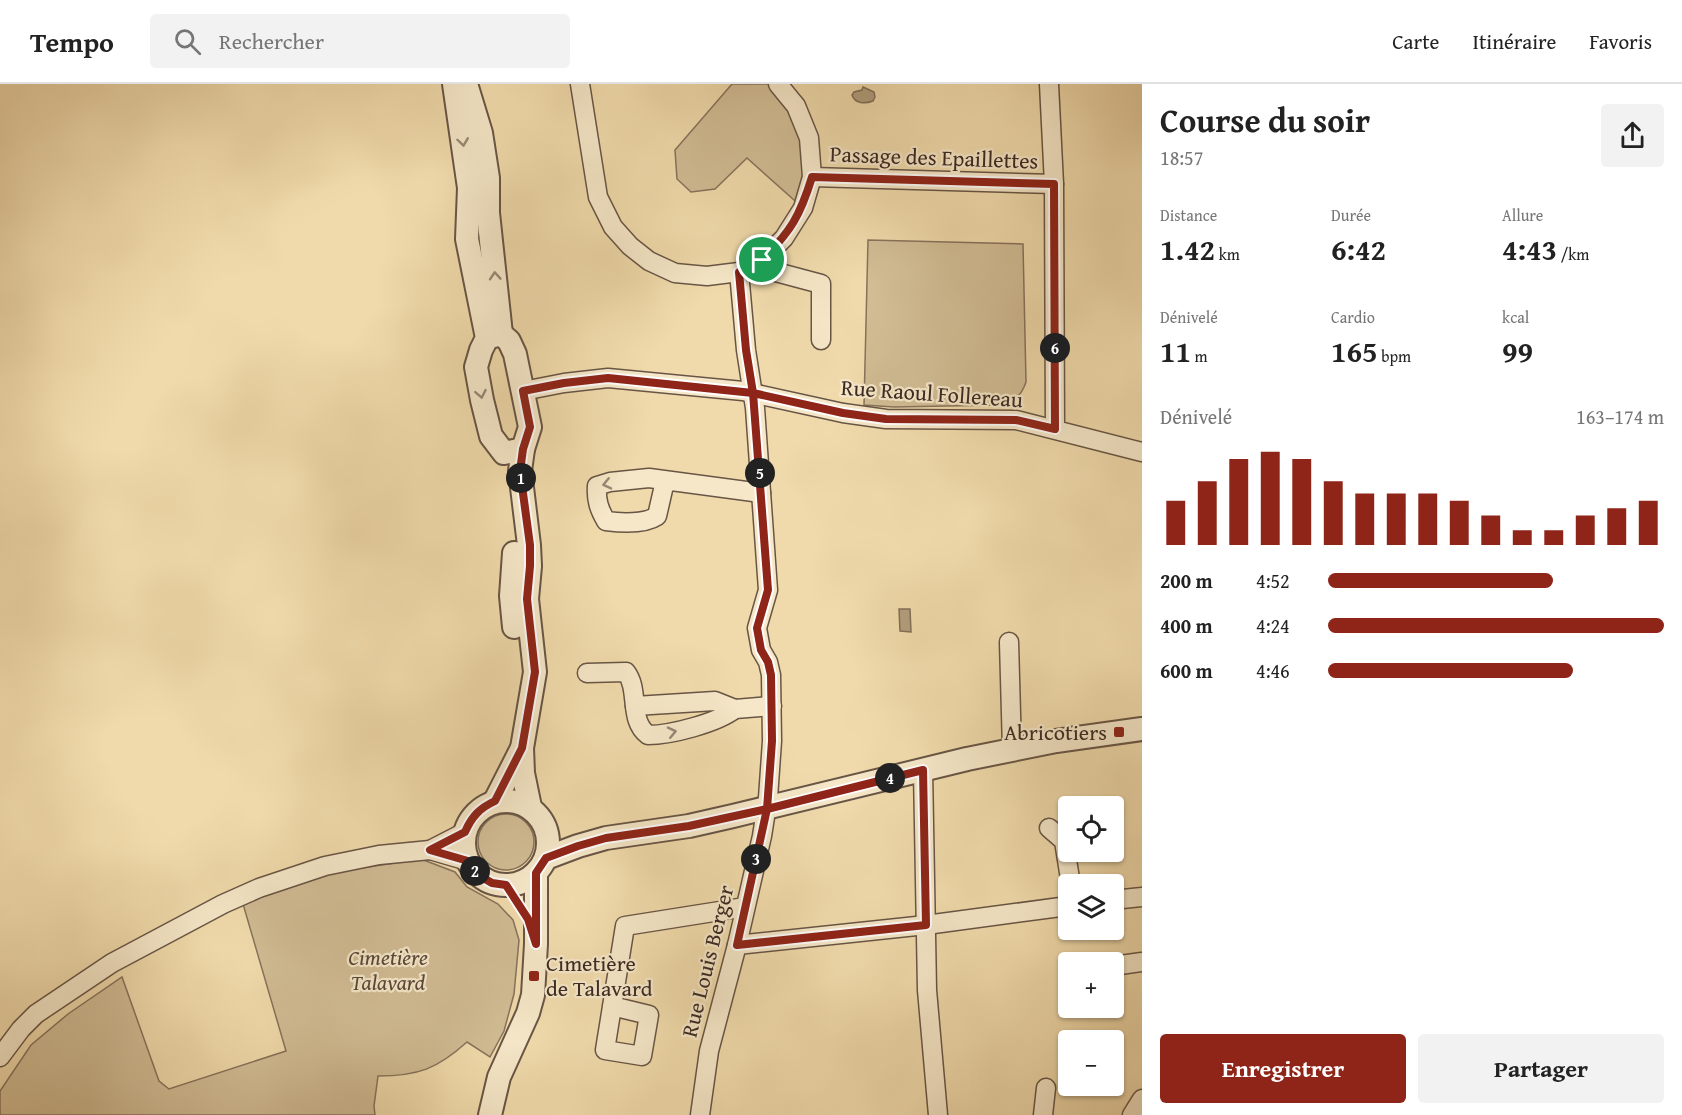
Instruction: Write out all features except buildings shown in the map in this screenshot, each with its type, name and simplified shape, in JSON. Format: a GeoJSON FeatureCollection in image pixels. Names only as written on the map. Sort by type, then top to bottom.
{"type":"FeatureCollection","features":[{"type":"Feature","properties":{"kind":"street"},"geometry":{"type":"LineString","coordinates":[[454,84],[469,188],[467,240],[494,336]]}},
{"type":"Feature","properties":{"kind":"street"},"geometry":{"type":"LineString","coordinates":[[466,84],[481,133],[488,178],[494,336],[481,350],[476,367],[491,436],[513,451]]}},
{"type":"Feature","properties":{"kind":"street"},"geometry":{"type":"LineString","coordinates":[[580,84],[598,197],[613,227],[630,246],[649,261],[675,273],[707,276],[739,272],[762,260],[784,238],[803,208],[812,177],[809,138],[796,106],[778,84]]}},
{"type":"Feature","properties":{"kind":"street"},"geometry":{"type":"LineString","coordinates":[[1048,84],[1054,184],[1055,429]]}},
{"type":"Feature","properties":{"kind":"street","name":"Passage des Epaillettes"},"geometry":{"type":"LineString","coordinates":[[812,177],[1054,184]]}},
{"type":"Feature","properties":{"kind":"street"},"geometry":{"type":"LineString","coordinates":[[762,260],[776,272],[821,284],[820,340]]}},
{"type":"Feature","properties":{"kind":"street","name":"Rue Louis Berger"},"geometry":{"type":"LineString","coordinates":[[700,1115],[709,1051],[737,945],[767,809],[772,741],[771,675],[768,662],[761,650],[757,628],[768,590],[762,493],[739,272]]}},
{"type":"Feature","properties":{"kind":"street"},"geometry":{"type":"LineString","coordinates":[[494,336],[509,341],[515,354],[530,427],[513,451],[510,513],[515,564],[511,596],[514,629],[529,699],[522,748],[523,773],[530,807]]}},
{"type":"Feature","properties":{"kind":"street","name":"Rue Raoul Follereau"},"geometry":{"type":"LineString","coordinates":[[523,391],[608,378],[753,393],[843,413],[886,419],[1016,420],[1142,452]]}},
{"type":"Feature","properties":{"kind":"street"},"geometry":{"type":"LineString","coordinates":[[665,481],[762,493]]}},
{"type":"Feature","properties":{"kind":"street"},"geometry":{"type":"LineString","coordinates":[[1009,642],[1012,750]]}},
{"type":"Feature","properties":{"kind":"street"},"geometry":{"type":"LineString","coordinates":[[587,673],[626,672],[632,679],[641,730],[648,735],[676,732],[727,715],[735,709]]}},
{"type":"Feature","properties":{"kind":"street"},"geometry":{"type":"LineString","coordinates":[[635,706],[715,701],[735,709],[772,706]]}},
{"type":"Feature","properties":{"kind":"street"},"geometry":{"type":"LineString","coordinates":[[490,1115],[499,1077],[528,1013],[533,995],[541,866],[549,843],[546,828],[540,816],[530,807],[507,800],[495,801],[485,806],[470,821],[465,832],[464,846],[468,861],[480,876],[492,883],[506,885],[527,880],[541,866],[578,846],[606,838],[689,826],[1012,750],[1142,729]]}},
{"type":"Feature","properties":{"kind":"street"},"geometry":{"type":"LineString","coordinates":[[495,801],[522,748]]}},
{"type":"Feature","properties":{"kind":"street"},"geometry":{"type":"LineString","coordinates":[[923,770],[927,990],[938,1115]]}},
{"type":"Feature","properties":{"kind":"street"},"geometry":{"type":"LineString","coordinates":[[546,828],[569,836],[606,838]]}},
{"type":"Feature","properties":{"kind":"street"},"geometry":{"type":"LineString","coordinates":[[1049,828],[1064,841],[1069,874]]}},
{"type":"Feature","properties":{"kind":"street"},"geometry":{"type":"LineString","coordinates":[[0,1057],[21,1029],[36,1014],[112,963],[223,904],[259,888],[325,866],[379,855],[430,850],[465,832]]}},
{"type":"Feature","properties":{"kind":"street"},"geometry":{"type":"LineString","coordinates":[[430,850],[468,861]]}},
{"type":"Feature","properties":{"kind":"street"},"geometry":{"type":"LineString","coordinates":[[506,885],[528,919],[536,944]]}},
{"type":"Feature","properties":{"kind":"street"},"geometry":{"type":"LineString","coordinates":[[1124,899],[1142,897]]}},
{"type":"Feature","properties":{"kind":"street"},"geometry":{"type":"LineString","coordinates":[[612,1006],[625,926],[745,907]]}},
{"type":"Feature","properties":{"kind":"street"},"geometry":{"type":"LineString","coordinates":[[737,945],[926,925],[1058,907]]}},
{"type":"Feature","properties":{"kind":"street"},"geometry":{"type":"LineString","coordinates":[[1124,964],[1142,962]]}},
{"type":"Feature","properties":{"kind":"street"},"geometry":{"type":"LineString","coordinates":[[1043,1115],[1046,1088]]}},
{"type":"Feature","properties":{"kind":"street"},"geometry":{"type":"LineString","coordinates":[[1132,1115],[1142,1100]]}},
{"type":"Feature","properties":{"kind":"green space"},"geometry":{"type":"Polygon","coordinates":[[[732,84],[778,84],[809,138],[803,208],[747,158],[715,189],[691,192],[677,179],[675,150],[732,84]]]}},
{"type":"Feature","properties":{"kind":"green space"},"geometry":{"type":"Polygon","coordinates":[[[868,240],[1023,244],[1026,382],[1022,392],[1016,398],[998,405],[894,407],[864,405],[868,240]]]}},
{"type":"Feature","properties":{"kind":"green space"},"geometry":{"type":"Polygon","coordinates":[[[500,814],[512,814],[526,822],[534,836],[532,853],[526,862],[512,870],[500,870],[483,858],[478,848],[478,836],[490,819],[500,814]]]}},
{"type":"Feature","properties":{"kind":"green space","name":"Cimetière Talavard"},"geometry":{"type":"Polygon","coordinates":[[[421,859],[455,872],[467,887],[498,904],[513,920],[519,940],[514,994],[504,1031],[490,1057],[467,1042],[446,1059],[426,1069],[405,1074],[378,1076],[375,1115],[0,1115],[0,1091],[31,1045],[68,1014],[122,977],[159,1081],[169,1089],[286,1051],[243,904],[335,872],[421,859]]]}},
{"type":"Feature","properties":{"kind":"shaded area"},"geometry":{"type":"Polygon","coordinates":[[[863,87],[874,92],[873,101],[867,103],[853,98],[854,92],[862,90],[863,87]]]}},
{"type":"Feature","properties":{"kind":"shaded area"},"geometry":{"type":"Polygon","coordinates":[[[899,609],[910,609],[911,632],[900,631],[899,609]]]}},
{"type":"Feature","properties":{"kind":"place","name":"Abricotiers"},"geometry":{"type":"Point","coordinates":[1119,732]}},
{"type":"Feature","properties":{"kind":"place","name":"Cimetière de Talavard"},"geometry":{"type":"Point","coordinates":[534,976]}},
{"type":"Feature","properties":{"kind":"route"},"geometry":{"type":"LineString","coordinates":[[762,260],[739,272],[746,350],[753,393],[608,378],[523,391],[530,427],[523,449],[520,471],[530,545],[527,599],[535,672],[522,748],[495,801],[477,812],[465,832],[430,850],[468,861],[480,876],[492,883],[506,885],[528,919],[536,944],[536,873],[546,858],[606,838],[689,826],[767,809],[737,945],[926,925],[923,770],[767,809],[772,741],[771,675],[768,662],[761,650],[757,628],[768,590],[753,393],[843,413],[886,419],[1016,420],[1055,429],[1054,184],[812,177],[803,208],[784,238],[762,260]]}}]}
